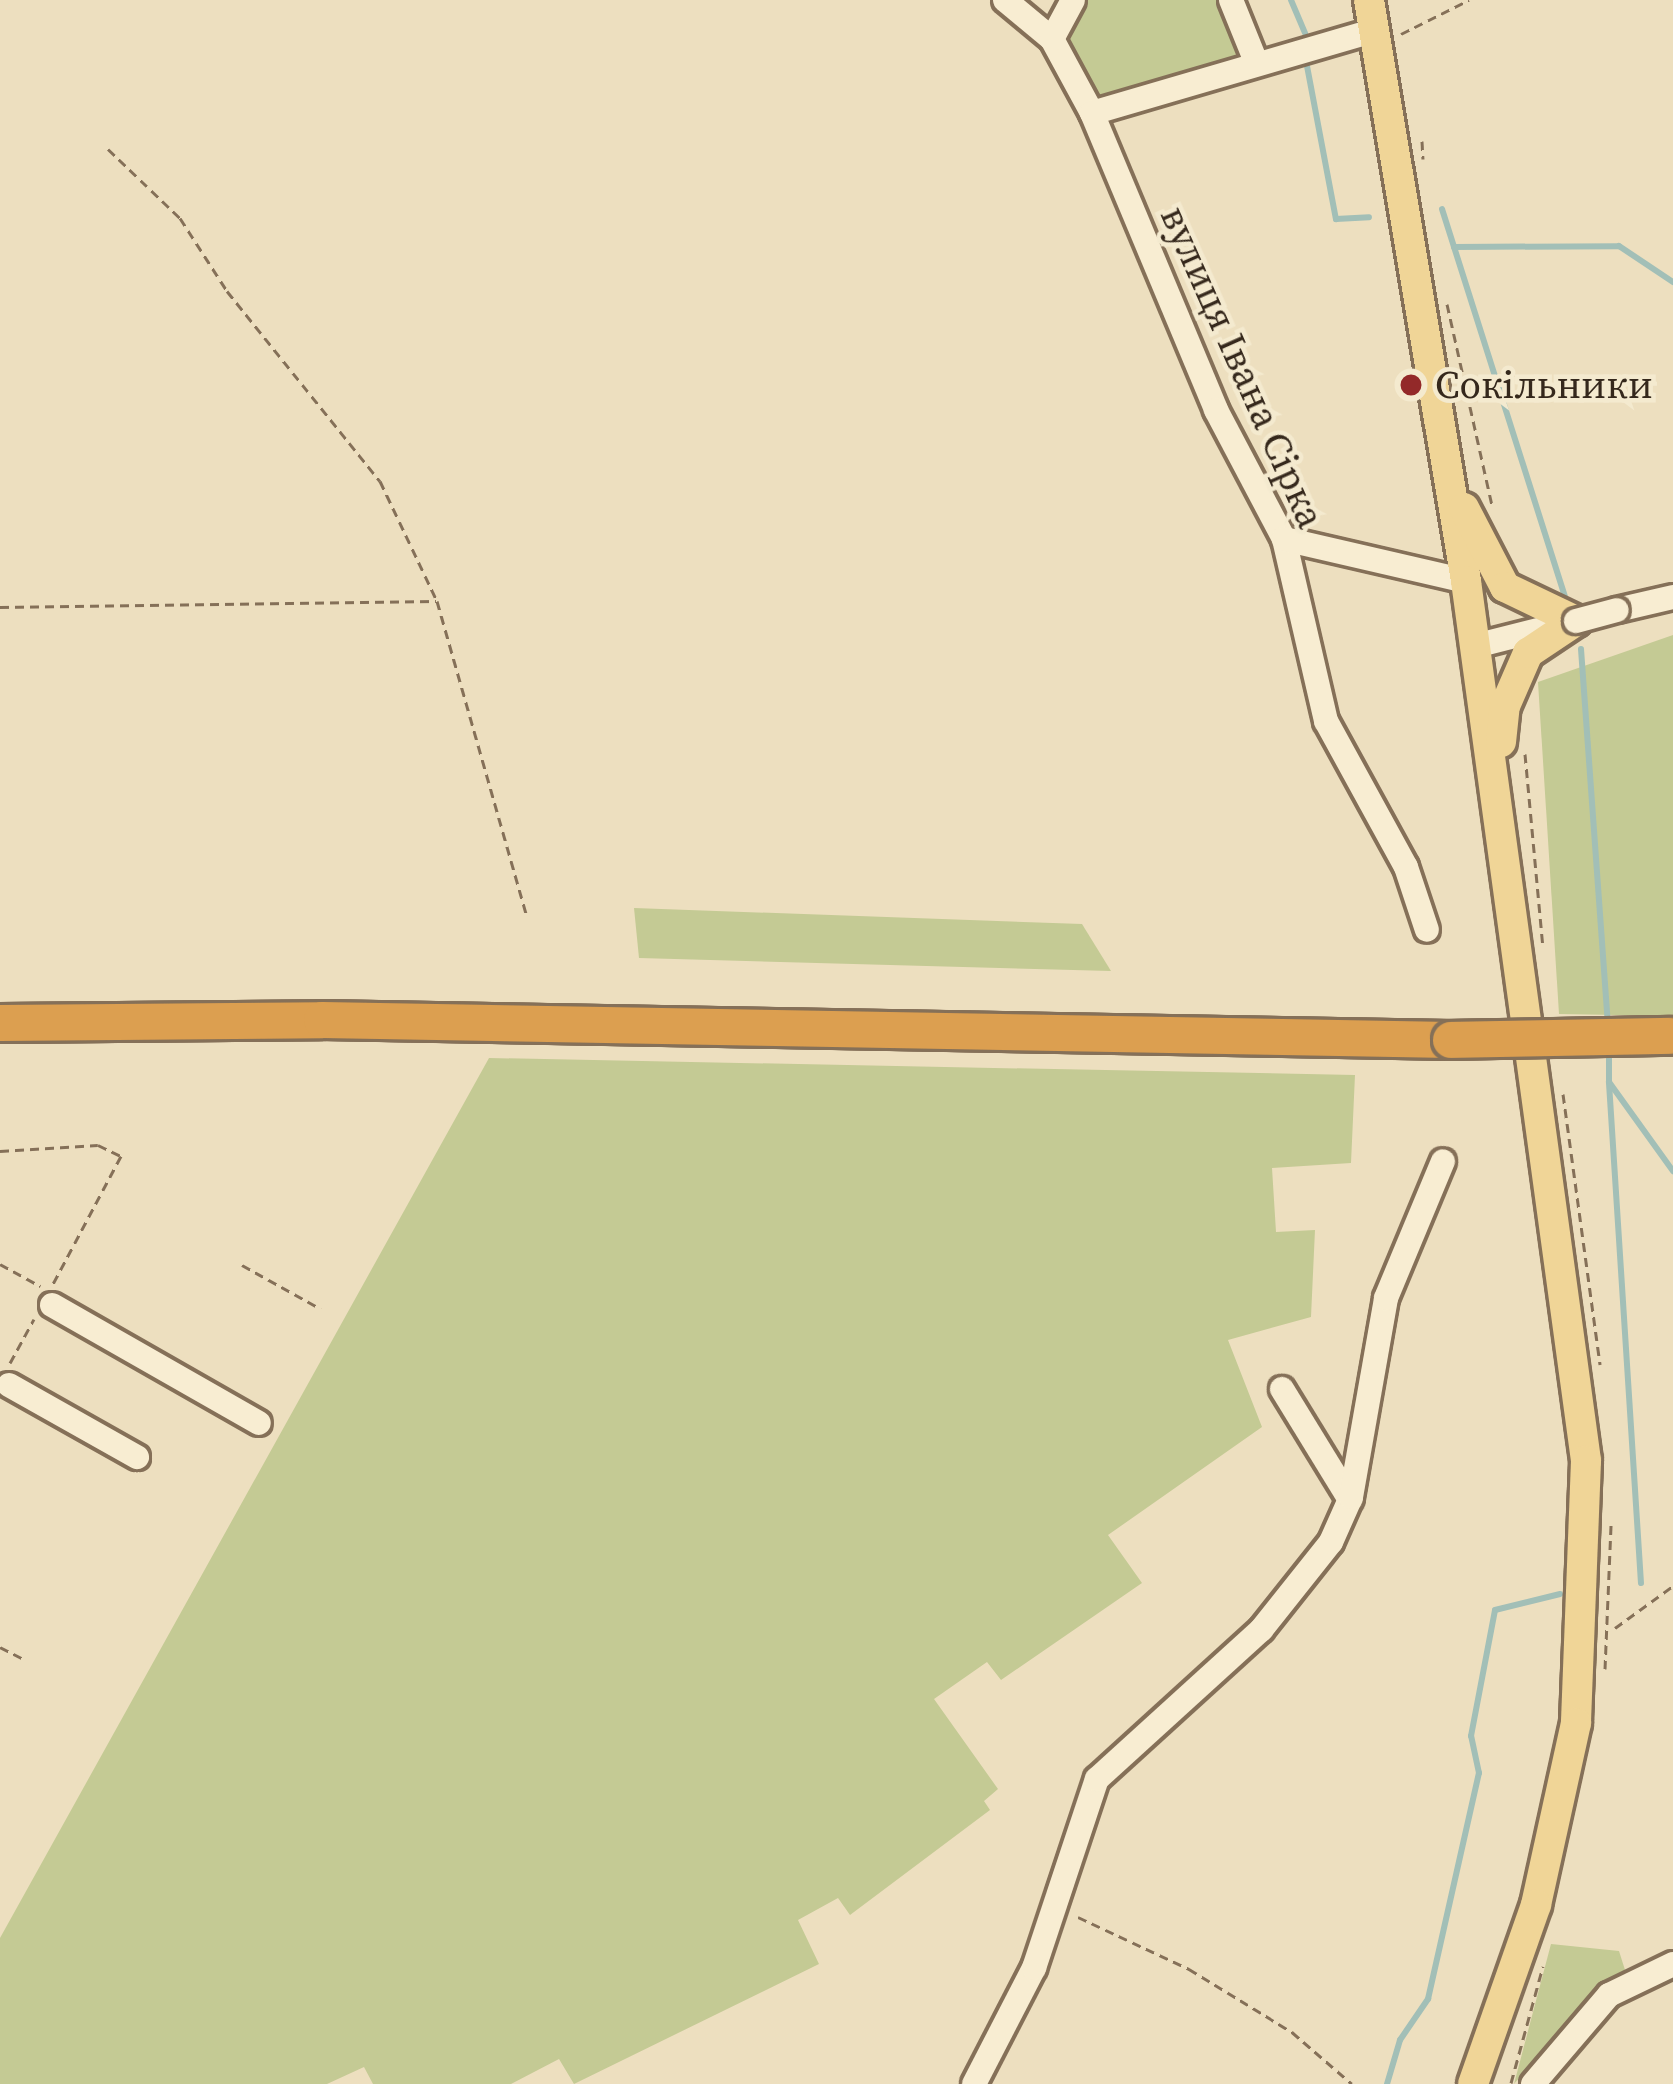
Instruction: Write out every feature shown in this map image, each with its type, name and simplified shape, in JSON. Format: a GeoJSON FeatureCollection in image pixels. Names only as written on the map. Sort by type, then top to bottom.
{"type":"FeatureCollection","features":[{"type":"Feature","properties":{"kind":"highway"},"geometry":{"type":"LineString","coordinates":[[0,1013],[96,1021]]}},
{"type":"Feature","properties":{"kind":"highway"},"geometry":{"type":"LineString","coordinates":[[0,1023],[1451,1040],[1671,1036]]}},
{"type":"Feature","properties":{"kind":"main road"},"geometry":{"type":"LineString","coordinates":[[1377,24],[1466,581],[1580,1377],[1589,1536],[1582,1666],[1558,1820],[1522,1951],[1473,2084]]}},
{"type":"Feature","properties":{"kind":"main road"},"geometry":{"type":"LineString","coordinates":[[1450,482],[1505,587],[1576,621]]}},
{"type":"Feature","properties":{"kind":"main road"},"geometry":{"type":"LineString","coordinates":[[1496,790],[1513,682],[1528,652],[1576,621]]}},
{"type":"Feature","properties":{"kind":"street","name":"вулиця Івана Сірка"},"geometry":{"type":"LineString","coordinates":[[1005,0],[1052,39],[1092,112],[1216,410],[1284,539],[1326,721],[1406,867],[1427,930]]}},
{"type":"Feature","properties":{"kind":"street"},"geometry":{"type":"LineString","coordinates":[[1052,39],[1073,0]]}},
{"type":"Feature","properties":{"kind":"street"},"geometry":{"type":"LineString","coordinates":[[1231,0],[1256,62]]}},
{"type":"Feature","properties":{"kind":"street"},"geometry":{"type":"LineString","coordinates":[[1092,112],[1377,24]]}},
{"type":"Feature","properties":{"kind":"street"},"geometry":{"type":"LineString","coordinates":[[1284,539],[1466,581]]}},
{"type":"Feature","properties":{"kind":"street"},"geometry":{"type":"LineString","coordinates":[[1475,646],[1673,597]]}},
{"type":"Feature","properties":{"kind":"street"},"geometry":{"type":"LineString","coordinates":[[974,2084],[1034,1968],[1103,1771],[1268,1623],[1327,1551],[1350,1500],[1386,1298],[1443,1161]]}},
{"type":"Feature","properties":{"kind":"street"},"geometry":{"type":"LineString","coordinates":[[50,1300],[260,1423]]}},
{"type":"Feature","properties":{"kind":"street"},"geometry":{"type":"LineString","coordinates":[[5,1383],[137,1456]]}},
{"type":"Feature","properties":{"kind":"street"},"geometry":{"type":"LineString","coordinates":[[1282,1389],[1350,1500]]}},
{"type":"Feature","properties":{"kind":"street"},"geometry":{"type":"LineString","coordinates":[[1533,2084],[1609,1994],[1673,1964]]}},
{"type":"Feature","properties":{"kind":"path"},"geometry":{"type":"LineString","coordinates":[[1377,24],[1469,0]]}},
{"type":"Feature","properties":{"kind":"path"},"geometry":{"type":"LineString","coordinates":[[108,148],[180,218],[227,291],[380,482],[437,601],[527,917]]}},
{"type":"Feature","properties":{"kind":"path"},"geometry":{"type":"LineString","coordinates":[[0,607],[437,601]]}},
{"type":"Feature","properties":{"kind":"path"},"geometry":{"type":"LineString","coordinates":[[0,1151],[98,1145],[121,1156],[5,1383]]}},
{"type":"Feature","properties":{"kind":"path"},"geometry":{"type":"LineString","coordinates":[[0,1264],[50,1300]]}},
{"type":"Feature","properties":{"kind":"path"},"geometry":{"type":"LineString","coordinates":[[242,1265],[321,1309]]}},
{"type":"Feature","properties":{"kind":"path"},"geometry":{"type":"LineString","coordinates":[[1616,1628],[1673,1586]]}},
{"type":"Feature","properties":{"kind":"path"},"geometry":{"type":"LineString","coordinates":[[0,1647],[25,1660]]}},
{"type":"Feature","properties":{"kind":"path"},"geometry":{"type":"LineString","coordinates":[[1054,1906],[1189,1969],[1292,2032],[1352,2084]]}},
{"type":"Feature","properties":{"kind":"green space"},"geometry":{"type":"Polygon","coordinates":[[[1075,0],[1230,0],[1245,54],[1233,65],[1110,99],[1088,91],[1061,45],[1075,0]]]}},
{"type":"Feature","properties":{"kind":"green space"},"geometry":{"type":"Polygon","coordinates":[[[1673,635],[1673,1016],[1559,1014],[1538,682],[1673,635]]]}},
{"type":"Feature","properties":{"kind":"green space"},"geometry":{"type":"Polygon","coordinates":[[[634,908],[1082,924],[1111,971],[639,958],[634,908]]]}},
{"type":"Feature","properties":{"kind":"green space"},"geometry":{"type":"Polygon","coordinates":[[[489,1058],[1355,1075],[1351,1163],[1272,1168],[1276,1232],[1315,1230],[1311,1317],[1228,1340],[1262,1427],[1108,1535],[1142,1583],[1001,1680],[987,1662],[934,1699],[998,1789],[984,1801],[990,1810],[850,1915],[838,1898],[798,1920],[819,1964],[574,2084],[559,2059],[511,2084],[373,2084],[364,2067],[327,2084],[0,2084],[0,1938],[489,1058]]]}},
{"type":"Feature","properties":{"kind":"green space"},"geometry":{"type":"Polygon","coordinates":[[[1551,1944],[1619,1951],[1625,1970],[1600,1984],[1514,2084],[1551,1944]]]}},
{"type":"Feature","properties":{"kind":"waterway"},"geometry":{"type":"LineString","coordinates":[[1291,0],[1305,33]]}},
{"type":"Feature","properties":{"kind":"waterway"},"geometry":{"type":"LineString","coordinates":[[1307,66],[1336,219],[1369,217]]}},
{"type":"Feature","properties":{"kind":"waterway"},"geometry":{"type":"LineString","coordinates":[[1442,209],[1565,596]]}},
{"type":"Feature","properties":{"kind":"waterway"},"geometry":{"type":"LineString","coordinates":[[1454,247],[1619,246],[1673,282]]}},
{"type":"Feature","properties":{"kind":"waterway"},"geometry":{"type":"LineString","coordinates":[[1581,649],[1608,1026]]}},
{"type":"Feature","properties":{"kind":"waterway"},"geometry":{"type":"LineString","coordinates":[[1609,1051],[1609,1082],[1673,1171]]}},
{"type":"Feature","properties":{"kind":"waterway"},"geometry":{"type":"LineString","coordinates":[[1609,1083],[1641,1583]]}},
{"type":"Feature","properties":{"kind":"waterway"},"geometry":{"type":"LineString","coordinates":[[1387,2084],[1400,2040],[1428,1999],[1479,1773],[1471,1736],[1495,1610],[1560,1594]]}},
{"type":"Feature","properties":{"kind":"place","name":"Сокільники"},"geometry":{"type":"Point","coordinates":[1411,385]}}]}
